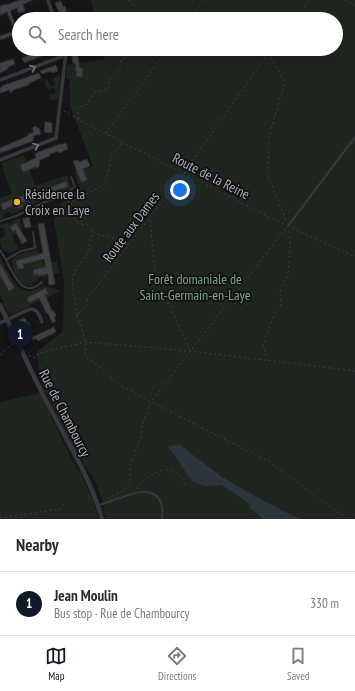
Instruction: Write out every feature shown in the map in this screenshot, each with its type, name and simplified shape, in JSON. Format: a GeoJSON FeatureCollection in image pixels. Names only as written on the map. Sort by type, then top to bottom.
{"type":"FeatureCollection","features":[{"type":"Feature","properties":{"kind":"street"},"geometry":{"type":"LineString","coordinates":[[48,0],[52,12]]}},
{"type":"Feature","properties":{"kind":"street"},"geometry":{"type":"LineString","coordinates":[[0,80],[63,56]]}},
{"type":"Feature","properties":{"kind":"street"},"geometry":{"type":"LineString","coordinates":[[0,160],[56,138],[66,56]]}},
{"type":"Feature","properties":{"kind":"street","name":"Rue de Chambourcy"},"geometry":{"type":"LineString","coordinates":[[0,305],[42,393],[87,479],[98,506],[101,518]]}},
{"type":"Feature","properties":{"kind":"street"},"geometry":{"type":"LineString","coordinates":[[0,323],[30,309],[38,312],[42,322]]}},
{"type":"Feature","properties":{"kind":"lane"},"geometry":{"type":"LineString","coordinates":[[288,226],[355,137]]}},
{"type":"Feature","properties":{"kind":"lane"},"geometry":{"type":"LineString","coordinates":[[0,221],[56,199],[75,187],[72,176]]}},
{"type":"Feature","properties":{"kind":"lane"},"geometry":{"type":"LineString","coordinates":[[6,260],[21,250],[35,248],[33,232]]}},
{"type":"Feature","properties":{"kind":"lane"},"geometry":{"type":"LineString","coordinates":[[0,250],[18,283],[25,287],[32,288],[38,286],[42,282]]}},
{"type":"Feature","properties":{"kind":"lane"},"geometry":{"type":"LineString","coordinates":[[98,506],[135,493],[151,493],[161,503],[162,519]]}},
{"type":"Feature","properties":{"kind":"path"},"geometry":{"type":"LineString","coordinates":[[129,0],[139,12]]}},
{"type":"Feature","properties":{"kind":"path"},"geometry":{"type":"LineString","coordinates":[[195,12],[204,0]]}},
{"type":"Feature","properties":{"kind":"path"},"geometry":{"type":"LineString","coordinates":[[301,12],[310,0]]}},
{"type":"Feature","properties":{"kind":"path"},"geometry":{"type":"LineString","coordinates":[[346,0],[355,5]]}},
{"type":"Feature","properties":{"kind":"path"},"geometry":{"type":"LineString","coordinates":[[79,120],[77,108],[87,104],[95,92],[107,90],[110,81],[120,66],[121,60],[127,56]]}},
{"type":"Feature","properties":{"kind":"path"},"geometry":{"type":"LineString","coordinates":[[106,134],[163,56]]}},
{"type":"Feature","properties":{"kind":"path","name":"Route aux Dames"},"geometry":{"type":"LineString","coordinates":[[77,315],[86,306],[88,298],[184,174],[266,56]]}},
{"type":"Feature","properties":{"kind":"path"},"geometry":{"type":"LineString","coordinates":[[268,361],[263,345],[274,315],[281,305],[280,292],[283,283],[288,276],[290,239],[288,226],[268,176],[269,136],[285,82],[270,56]]}},
{"type":"Feature","properties":{"kind":"path","name":"Route de la Reine"},"geometry":{"type":"LineString","coordinates":[[60,109],[184,174],[288,226],[355,257]]}},
{"type":"Feature","properties":{"kind":"path"},"geometry":{"type":"LineString","coordinates":[[123,142],[112,155],[105,184],[73,200],[71,211],[72,216],[80,224],[87,225],[96,234],[118,239],[129,245]]}},
{"type":"Feature","properties":{"kind":"path"},"geometry":{"type":"LineString","coordinates":[[149,219],[155,273],[190,352]]}},
{"type":"Feature","properties":{"kind":"path"},"geometry":{"type":"LineString","coordinates":[[110,502],[110,497],[123,491],[130,482],[130,467],[142,434],[142,425],[151,402],[288,226]]}},
{"type":"Feature","properties":{"kind":"path"},"geometry":{"type":"LineString","coordinates":[[92,230],[92,238],[89,244],[90,250],[75,270],[72,282],[77,315],[86,342],[85,356],[120,385],[268,461],[336,511],[350,519]]}},
{"type":"Feature","properties":{"kind":"path"},"geometry":{"type":"LineString","coordinates":[[0,355],[14,342]]}},
{"type":"Feature","properties":{"kind":"path"},"geometry":{"type":"LineString","coordinates":[[24,356],[28,355],[36,358],[40,353],[86,342],[190,352],[355,372]]}},
{"type":"Feature","properties":{"kind":"path"},"geometry":{"type":"LineString","coordinates":[[135,493],[140,483],[159,471],[166,469],[176,472],[186,485]]}},
{"type":"Feature","properties":{"kind":"path"},"geometry":{"type":"LineString","coordinates":[[0,518],[61,509],[66,502]]}},
{"type":"Feature","properties":{"kind":"green space","name":"Forêt domaniale de Saint-Germain-en-Laye"},"geometry":{"type":"Polygon","coordinates":[[[91,0],[355,0],[355,519],[106,519],[103,512],[105,506],[94,479],[75,450],[44,389],[39,376],[37,352],[63,331],[64,281],[54,220],[60,204],[80,189],[75,172],[93,166],[70,106],[70,79],[66,79],[67,65],[104,59],[103,56],[343,56],[343,12],[94,12],[91,0]]]}},
{"type":"Feature","properties":{"kind":"green space"},"geometry":{"type":"Polygon","coordinates":[[[60,75],[58,98],[51,101],[49,95],[56,93],[54,88],[48,90],[44,81],[48,80],[51,87],[55,85],[53,78],[60,75]]]}},
{"type":"Feature","properties":{"kind":"green space"},"geometry":{"type":"Polygon","coordinates":[[[24,155],[35,186],[67,175],[71,187],[56,196],[47,198],[11,215],[10,212],[2,215],[3,218],[0,219],[0,198],[12,194],[1,163],[24,155]]]}},
{"type":"Feature","properties":{"kind":"green space"},"geometry":{"type":"Polygon","coordinates":[[[19,218],[23,230],[12,236],[19,249],[7,252],[1,247],[0,238],[5,236],[4,228],[0,228],[0,225],[19,218]]]}},
{"type":"Feature","properties":{"kind":"green space"},"geometry":{"type":"Polygon","coordinates":[[[36,250],[41,255],[43,264],[57,262],[59,273],[47,275],[45,279],[43,277],[39,277],[36,281],[32,282],[32,286],[26,286],[17,276],[13,268],[12,261],[18,255],[36,250]]]}},
{"type":"Feature","properties":{"kind":"green space"},"geometry":{"type":"Polygon","coordinates":[[[0,257],[11,278],[24,290],[31,291],[45,286],[60,291],[41,301],[29,305],[30,306],[19,312],[8,312],[0,296],[0,275],[2,280],[7,277],[0,267],[2,266],[0,257]]]}},
{"type":"Feature","properties":{"kind":"green space"},"geometry":{"type":"Polygon","coordinates":[[[40,393],[69,454],[83,478],[93,500],[99,519],[0,519],[0,402],[40,393]]]}},
{"type":"Feature","properties":{"kind":"shaded area"},"geometry":{"type":"Polygon","coordinates":[[[180,445],[222,477],[264,501],[301,519],[263,519],[251,509],[249,503],[221,485],[205,486],[192,481],[168,446],[180,445]]]}},
{"type":"Feature","properties":{"kind":"building"},"geometry":{"type":"Polygon","coordinates":[[[20,0],[33,0],[23,4],[25,11],[18,12],[17,8],[10,11],[12,16],[12,25],[7,12],[0,15],[0,6],[20,0]]]}},
{"type":"Feature","properties":{"kind":"building"},"geometry":{"type":"Polygon","coordinates":[[[61,1],[63,7],[65,6],[66,12],[59,12],[55,3],[61,1]]]}},
{"type":"Feature","properties":{"kind":"building"},"geometry":{"type":"Polygon","coordinates":[[[12,32],[12,36],[0,40],[0,36],[12,32]]]}},
{"type":"Feature","properties":{"kind":"building"},"geometry":{"type":"Polygon","coordinates":[[[27,56],[42,56],[24,63],[22,58],[27,56]]]}},
{"type":"Feature","properties":{"kind":"building"},"geometry":{"type":"Polygon","coordinates":[[[72,56],[78,56],[80,68],[83,68],[82,77],[76,76],[76,64],[73,64],[72,56]]]}},
{"type":"Feature","properties":{"kind":"building"},"geometry":{"type":"Polygon","coordinates":[[[13,59],[15,64],[0,73],[0,63],[13,59]]]}},
{"type":"Feature","properties":{"kind":"building"},"geometry":{"type":"Polygon","coordinates":[[[56,65],[58,71],[52,73],[51,71],[42,74],[40,71],[56,65]]]}},
{"type":"Feature","properties":{"kind":"building"},"geometry":{"type":"Polygon","coordinates":[[[39,73],[41,78],[29,83],[29,85],[13,90],[11,93],[10,90],[0,93],[0,88],[2,86],[39,73]]]}},
{"type":"Feature","properties":{"kind":"building"},"geometry":{"type":"Polygon","coordinates":[[[45,122],[52,123],[52,133],[44,132],[45,122]]]}},
{"type":"Feature","properties":{"kind":"building"},"geometry":{"type":"Polygon","coordinates":[[[36,126],[39,128],[41,134],[33,136],[33,141],[0,153],[0,148],[28,136],[28,134],[34,132],[32,128],[36,126]]]}},
{"type":"Feature","properties":{"kind":"building"},"geometry":{"type":"Polygon","coordinates":[[[66,143],[68,149],[59,153],[58,151],[50,154],[50,156],[40,160],[39,167],[23,172],[20,165],[36,158],[36,153],[66,143]]]}},
{"type":"Feature","properties":{"kind":"building"},"geometry":{"type":"Polygon","coordinates":[[[87,159],[90,166],[83,169],[87,180],[81,182],[73,161],[78,160],[79,162],[87,159]]]}},
{"type":"Feature","properties":{"kind":"building"},"geometry":{"type":"Polygon","coordinates":[[[66,181],[68,187],[21,203],[23,206],[18,208],[16,203],[3,210],[1,204],[19,197],[42,191],[66,181]]]}},
{"type":"Feature","properties":{"kind":"building","name":"Résidence la Croix en Laye"},"geometry":{"type":"Polygon","coordinates":[[[29,217],[31,227],[25,228],[23,219],[29,217]]]}},
{"type":"Feature","properties":{"kind":"building"},"geometry":{"type":"Polygon","coordinates":[[[16,223],[27,241],[22,244],[15,230],[13,232],[10,227],[16,223]]]}},
{"type":"Feature","properties":{"kind":"building"},"geometry":{"type":"Polygon","coordinates":[[[44,223],[55,284],[49,285],[48,274],[38,276],[38,274],[34,275],[33,270],[46,267],[44,259],[23,264],[24,268],[18,269],[16,261],[43,253],[38,224],[44,223]]]}},
{"type":"Feature","properties":{"kind":"building"},"geometry":{"type":"Polygon","coordinates":[[[0,263],[14,287],[9,291],[0,275],[0,263]]]}},
{"type":"Feature","properties":{"kind":"building"},"geometry":{"type":"Polygon","coordinates":[[[46,288],[48,294],[45,295],[52,311],[54,311],[56,316],[54,317],[56,321],[52,323],[39,298],[29,303],[27,298],[46,288]]]}},
{"type":"Feature","properties":{"kind":"building"},"geometry":{"type":"Polygon","coordinates":[[[25,318],[31,328],[29,329],[31,334],[35,336],[54,327],[56,332],[38,341],[36,338],[34,340],[29,338],[28,335],[25,337],[19,320],[25,318]]]}},
{"type":"Feature","properties":{"kind":"place","name":"Résidence la Croix en Laye"},"geometry":{"type":"Point","coordinates":[17,202]}},
{"type":"Feature","properties":{"kind":"place","name":"Jean Moulin"},"geometry":{"type":"Point","coordinates":[20,354]}}]}
